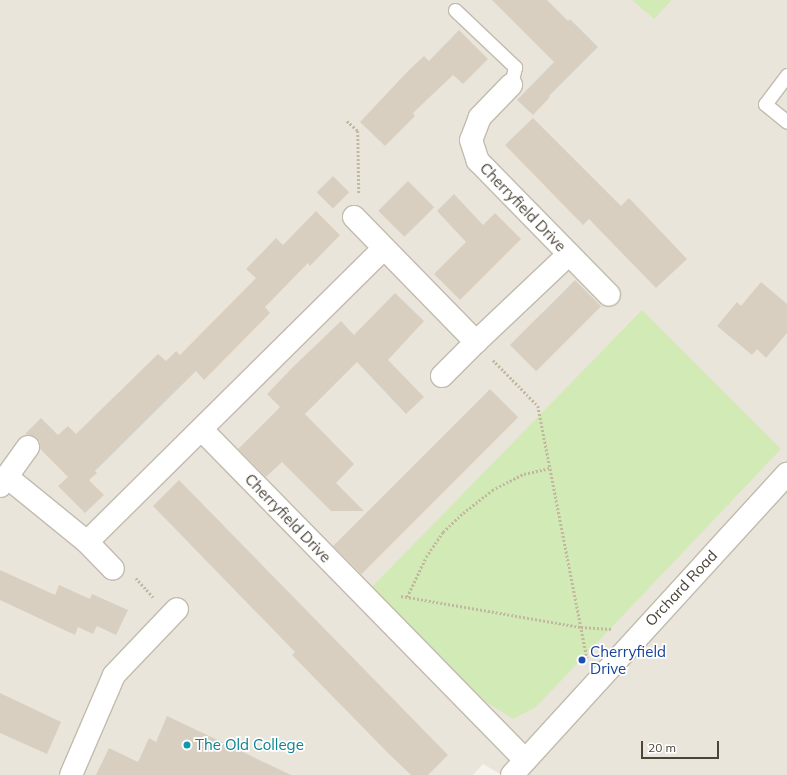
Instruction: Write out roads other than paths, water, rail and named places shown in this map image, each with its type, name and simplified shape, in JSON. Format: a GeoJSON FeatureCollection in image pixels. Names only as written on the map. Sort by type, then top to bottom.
{"type":"FeatureCollection","features":[{"type":"Feature","properties":{"kind":"street","name":"Cherryfield Drive"},"geometry":{"type":"LineString","coordinates":[[511,85],[480,117],[471,140],[478,161],[609,294]]}},
{"type":"Feature","properties":{"kind":"street"},"geometry":{"type":"LineString","coordinates":[[354,217],[383,249],[476,342]]}},
{"type":"Feature","properties":{"kind":"street"},"geometry":{"type":"LineString","coordinates":[[87,542],[202,430],[383,249]]}},
{"type":"Feature","properties":{"kind":"street","name":"Cherryfield Drive"},"geometry":{"type":"LineString","coordinates":[[442,376],[569,254]]}},
{"type":"Feature","properties":{"kind":"street","name":"Cherryfield Drive"},"geometry":{"type":"LineString","coordinates":[[202,430],[359,590],[519,768]]}},
{"type":"Feature","properties":{"kind":"street"},"geometry":{"type":"LineString","coordinates":[[28,447],[3,481],[87,542],[113,569]]}},
{"type":"Feature","properties":{"kind":"street","name":"Orchard Road"},"geometry":{"type":"LineString","coordinates":[[519,768],[642,631],[787,474]]}},
{"type":"Feature","properties":{"kind":"street"},"geometry":{"type":"LineString","coordinates":[[71,775],[114,675],[174,613]]}},
{"type":"Feature","properties":{"kind":"lane","name":"Cherryfield Drive"},"geometry":{"type":"LineString","coordinates":[[455,10],[515,67],[511,85]]}},
{"type":"Feature","properties":{"kind":"lane"},"geometry":{"type":"LineString","coordinates":[[787,75],[765,104],[787,122]]}},
{"type":"Feature","properties":{"kind":"place","name":"Cherryfield Drive"},"geometry":{"type":"Point","coordinates":[582,660]}},
{"type":"Feature","properties":{"kind":"place","name":"The Old College"},"geometry":{"type":"Point","coordinates":[187,745]}}]}
